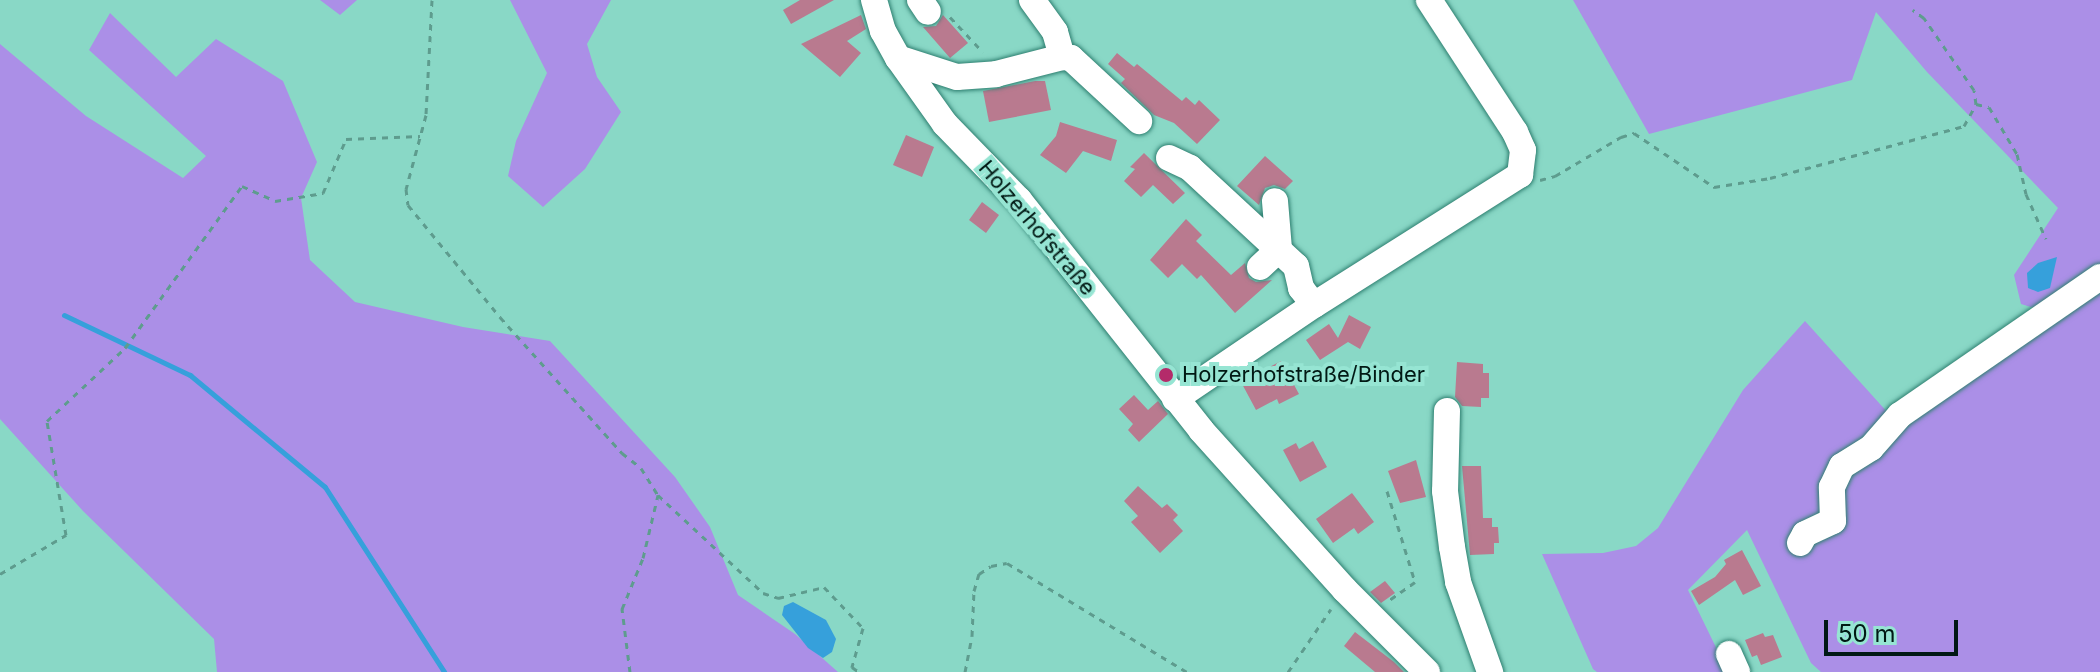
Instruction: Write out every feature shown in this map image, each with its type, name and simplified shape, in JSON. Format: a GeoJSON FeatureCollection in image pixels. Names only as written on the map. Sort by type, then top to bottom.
{"type":"FeatureCollection","features":[{"type":"Feature","properties":{"kind":"street","name":"Holzerhofstraße"},"geometry":{"type":"LineString","coordinates":[[874,0],[883,31],[898,58],[945,124],[1019,200],[1175,399],[1345,590],[1427,672]]}},
{"type":"Feature","properties":{"kind":"street"},"geometry":{"type":"LineString","coordinates":[[1032,0],[1055,32],[1062,57]]}},
{"type":"Feature","properties":{"kind":"street"},"geometry":{"type":"LineString","coordinates":[[1175,399],[1314,305],[1520,175],[1523,150],[1515,132],[1429,0]]}},
{"type":"Feature","properties":{"kind":"street"},"geometry":{"type":"LineString","coordinates":[[898,58],[957,77],[1000,72],[1062,57],[1071,58],[1139,121]]}},
{"type":"Feature","properties":{"kind":"street"},"geometry":{"type":"LineString","coordinates":[[1169,158],[1190,168],[1270,258],[1296,266],[1301,288],[1314,305]]}},
{"type":"Feature","properties":{"kind":"street"},"geometry":{"type":"LineString","coordinates":[[1270,258],[1275,201]]}},
{"type":"Feature","properties":{"kind":"street"},"geometry":{"type":"LineString","coordinates":[[1800,543],[1805,534],[1833,521],[1832,487],[1842,466],[1871,448],[1900,415],[2100,277]]}},
{"type":"Feature","properties":{"kind":"street"},"geometry":{"type":"LineString","coordinates":[[1447,411],[1445,491],[1452,547],[1458,582],[1490,672]]}},
{"type":"Feature","properties":{"kind":"path"},"geometry":{"type":"LineString","coordinates":[[432,0],[428,96],[406,189],[408,205],[500,317],[622,453],[641,468],[658,495],[763,593],[778,598],[824,587],[863,628],[852,667],[859,672]]}},
{"type":"Feature","properties":{"kind":"path"},"geometry":{"type":"LineString","coordinates":[[923,5],[935,2],[1000,72]]}},
{"type":"Feature","properties":{"kind":"path"},"geometry":{"type":"LineString","coordinates":[[1520,175],[1544,181],[1621,137],[1634,133],[1714,187],[1770,178],[1952,132],[1964,126],[1976,104],[1974,90],[1924,18],[1913,10]]}},
{"type":"Feature","properties":{"kind":"path"},"geometry":{"type":"LineString","coordinates":[[1976,104],[1989,107],[2017,154],[2026,194],[2046,239]]}},
{"type":"Feature","properties":{"kind":"path"},"geometry":{"type":"LineString","coordinates":[[0,574],[66,535],[47,421],[125,348],[242,186],[275,201],[323,193],[346,139],[420,136]]}},
{"type":"Feature","properties":{"kind":"path"},"geometry":{"type":"LineString","coordinates":[[1369,614],[1415,582],[1387,491]]}},
{"type":"Feature","properties":{"kind":"path"},"geometry":{"type":"LineString","coordinates":[[630,672],[622,609],[643,558],[658,495]]}},
{"type":"Feature","properties":{"kind":"path"},"geometry":{"type":"LineString","coordinates":[[965,672],[972,636],[974,591],[979,574],[991,566],[1007,563],[1187,672]]}},
{"type":"Feature","properties":{"kind":"path"},"geometry":{"type":"LineString","coordinates":[[1288,672],[1345,590]]}},
{"type":"Feature","properties":{"kind":"shaded area"},"geometry":{"type":"Polygon","coordinates":[[[320,0],[357,0],[340,15],[320,0]]]}},
{"type":"Feature","properties":{"kind":"shaded area"},"geometry":{"type":"Polygon","coordinates":[[[510,0],[611,0],[587,44],[597,77],[621,112],[585,169],[543,207],[508,176],[516,141],[547,73],[510,0]]]}},
{"type":"Feature","properties":{"kind":"shaded area"},"geometry":{"type":"Polygon","coordinates":[[[1573,0],[2100,0],[2100,672],[1821,672],[1811,663],[1747,530],[1688,590],[1728,672],[1597,672],[1593,669],[1542,554],[1603,553],[1636,546],[1658,528],[1743,390],[1805,321],[1889,414],[2037,309],[2021,304],[2014,275],[2058,208],[1927,72],[1876,12],[1852,80],[1649,134],[1573,0]]]}},
{"type":"Feature","properties":{"kind":"shaded area"},"geometry":{"type":"Polygon","coordinates":[[[110,13],[176,77],[216,39],[283,81],[317,162],[301,198],[310,260],[355,302],[463,327],[550,341],[675,477],[710,527],[738,595],[795,634],[838,672],[217,672],[214,639],[83,511],[0,419],[0,44],[86,116],[183,178],[206,156],[89,50],[110,13]]]}},
{"type":"Feature","properties":{"kind":"water"},"geometry":{"type":"Polygon","coordinates":[[[2057,257],[2050,288],[2038,292],[2028,288],[2027,273],[2038,263],[2057,257]]]}},
{"type":"Feature","properties":{"kind":"water"},"geometry":{"type":"Polygon","coordinates":[[[793,602],[826,620],[836,639],[832,652],[823,658],[808,648],[782,615],[784,606],[793,602]]]}},
{"type":"Feature","properties":{"kind":"building"},"geometry":{"type":"Polygon","coordinates":[[[800,0],[834,0],[791,24],[783,10],[800,0]]]}},
{"type":"Feature","properties":{"kind":"building"},"geometry":{"type":"Polygon","coordinates":[[[861,15],[866,29],[847,41],[861,53],[840,77],[801,44],[861,15]]]}},
{"type":"Feature","properties":{"kind":"building"},"geometry":{"type":"Polygon","coordinates":[[[943,15],[968,43],[950,58],[923,27],[936,26],[943,15]]]}},
{"type":"Feature","properties":{"kind":"building"},"geometry":{"type":"Polygon","coordinates":[[[1117,53],[1134,67],[1137,64],[1182,101],[1186,97],[1195,105],[1199,100],[1220,120],[1197,144],[1174,123],[1154,115],[1121,83],[1125,79],[1108,64],[1117,53]]]}},
{"type":"Feature","properties":{"kind":"building"},"geometry":{"type":"Polygon","coordinates":[[[1045,81],[1051,110],[989,122],[983,91],[1045,81]]]}},
{"type":"Feature","properties":{"kind":"building"},"geometry":{"type":"Polygon","coordinates":[[[1060,122],[1117,140],[1111,161],[1083,151],[1066,173],[1040,155],[1056,136],[1060,122]]]}},
{"type":"Feature","properties":{"kind":"building"},"geometry":{"type":"Polygon","coordinates":[[[906,135],[934,147],[922,177],[893,165],[906,135]]]}},
{"type":"Feature","properties":{"kind":"building"},"geometry":{"type":"Polygon","coordinates":[[[1144,153],[1185,193],[1173,204],[1153,185],[1141,197],[1124,181],[1135,169],[1130,167],[1144,153]]]}},
{"type":"Feature","properties":{"kind":"building"},"geometry":{"type":"Polygon","coordinates":[[[1265,156],[1293,181],[1285,189],[1274,185],[1265,188],[1259,205],[1237,186],[1265,156]]]}},
{"type":"Feature","properties":{"kind":"building"},"geometry":{"type":"Polygon","coordinates":[[[982,202],[999,215],[986,233],[969,220],[982,202]]]}},
{"type":"Feature","properties":{"kind":"building"},"geometry":{"type":"Polygon","coordinates":[[[1186,219],[1202,235],[1196,241],[1231,275],[1245,263],[1249,278],[1256,282],[1272,280],[1235,313],[1201,275],[1197,279],[1182,264],[1168,278],[1150,260],[1186,219]]]}},
{"type":"Feature","properties":{"kind":"building"},"geometry":{"type":"Polygon","coordinates":[[[1349,315],[1371,327],[1360,349],[1348,342],[1320,360],[1306,340],[1329,324],[1338,338],[1349,315]]]}},
{"type":"Feature","properties":{"kind":"building"},"geometry":{"type":"Polygon","coordinates":[[[1281,361],[1299,394],[1279,404],[1277,399],[1256,410],[1241,382],[1281,361]]]}},
{"type":"Feature","properties":{"kind":"building"},"geometry":{"type":"Polygon","coordinates":[[[1457,362],[1483,364],[1483,373],[1489,373],[1489,398],[1481,398],[1481,407],[1462,406],[1455,397],[1457,362]]]}},
{"type":"Feature","properties":{"kind":"building"},"geometry":{"type":"Polygon","coordinates":[[[1134,395],[1148,410],[1158,401],[1168,414],[1139,442],[1128,430],[1133,424],[1119,409],[1134,395]]]}},
{"type":"Feature","properties":{"kind":"building"},"geometry":{"type":"Polygon","coordinates":[[[1313,441],[1327,467],[1300,482],[1283,450],[1296,443],[1299,449],[1313,441]]]}},
{"type":"Feature","properties":{"kind":"building"},"geometry":{"type":"Polygon","coordinates":[[[1416,460],[1426,497],[1400,503],[1388,471],[1416,460]]]}},
{"type":"Feature","properties":{"kind":"building"},"geometry":{"type":"Polygon","coordinates":[[[1462,466],[1481,466],[1483,518],[1492,518],[1492,527],[1498,527],[1499,543],[1494,543],[1494,554],[1470,555],[1462,466]]]}},
{"type":"Feature","properties":{"kind":"building"},"geometry":{"type":"Polygon","coordinates":[[[1138,486],[1162,508],[1167,504],[1178,515],[1173,520],[1183,531],[1160,553],[1131,522],[1138,516],[1124,501],[1138,486]]]}},
{"type":"Feature","properties":{"kind":"building"},"geometry":{"type":"Polygon","coordinates":[[[1352,493],[1374,522],[1358,534],[1354,528],[1333,543],[1316,519],[1352,493]]]}},
{"type":"Feature","properties":{"kind":"building"},"geometry":{"type":"Polygon","coordinates":[[[1742,550],[1761,586],[1743,595],[1735,580],[1699,605],[1691,591],[1715,577],[1726,564],[1724,560],[1742,550]]]}},
{"type":"Feature","properties":{"kind":"building"},"geometry":{"type":"Polygon","coordinates":[[[1385,581],[1395,593],[1381,603],[1370,592],[1385,581]]]}},
{"type":"Feature","properties":{"kind":"building"},"geometry":{"type":"Polygon","coordinates":[[[1355,632],[1404,672],[1375,672],[1344,646],[1355,632]]]}},
{"type":"Feature","properties":{"kind":"building"},"geometry":{"type":"Polygon","coordinates":[[[1763,633],[1765,637],[1773,635],[1782,657],[1761,665],[1757,655],[1752,657],[1745,640],[1763,633]]]}},
{"type":"Feature","properties":{"kind":"waterway"},"geometry":{"type":"LineString","coordinates":[[64,315],[190,375],[325,487],[444,672]]}},
{"type":"Feature","properties":{"kind":"place","name":"Holzerhofstraße/Binder"},"geometry":{"type":"Point","coordinates":[1166,375]}}]}
